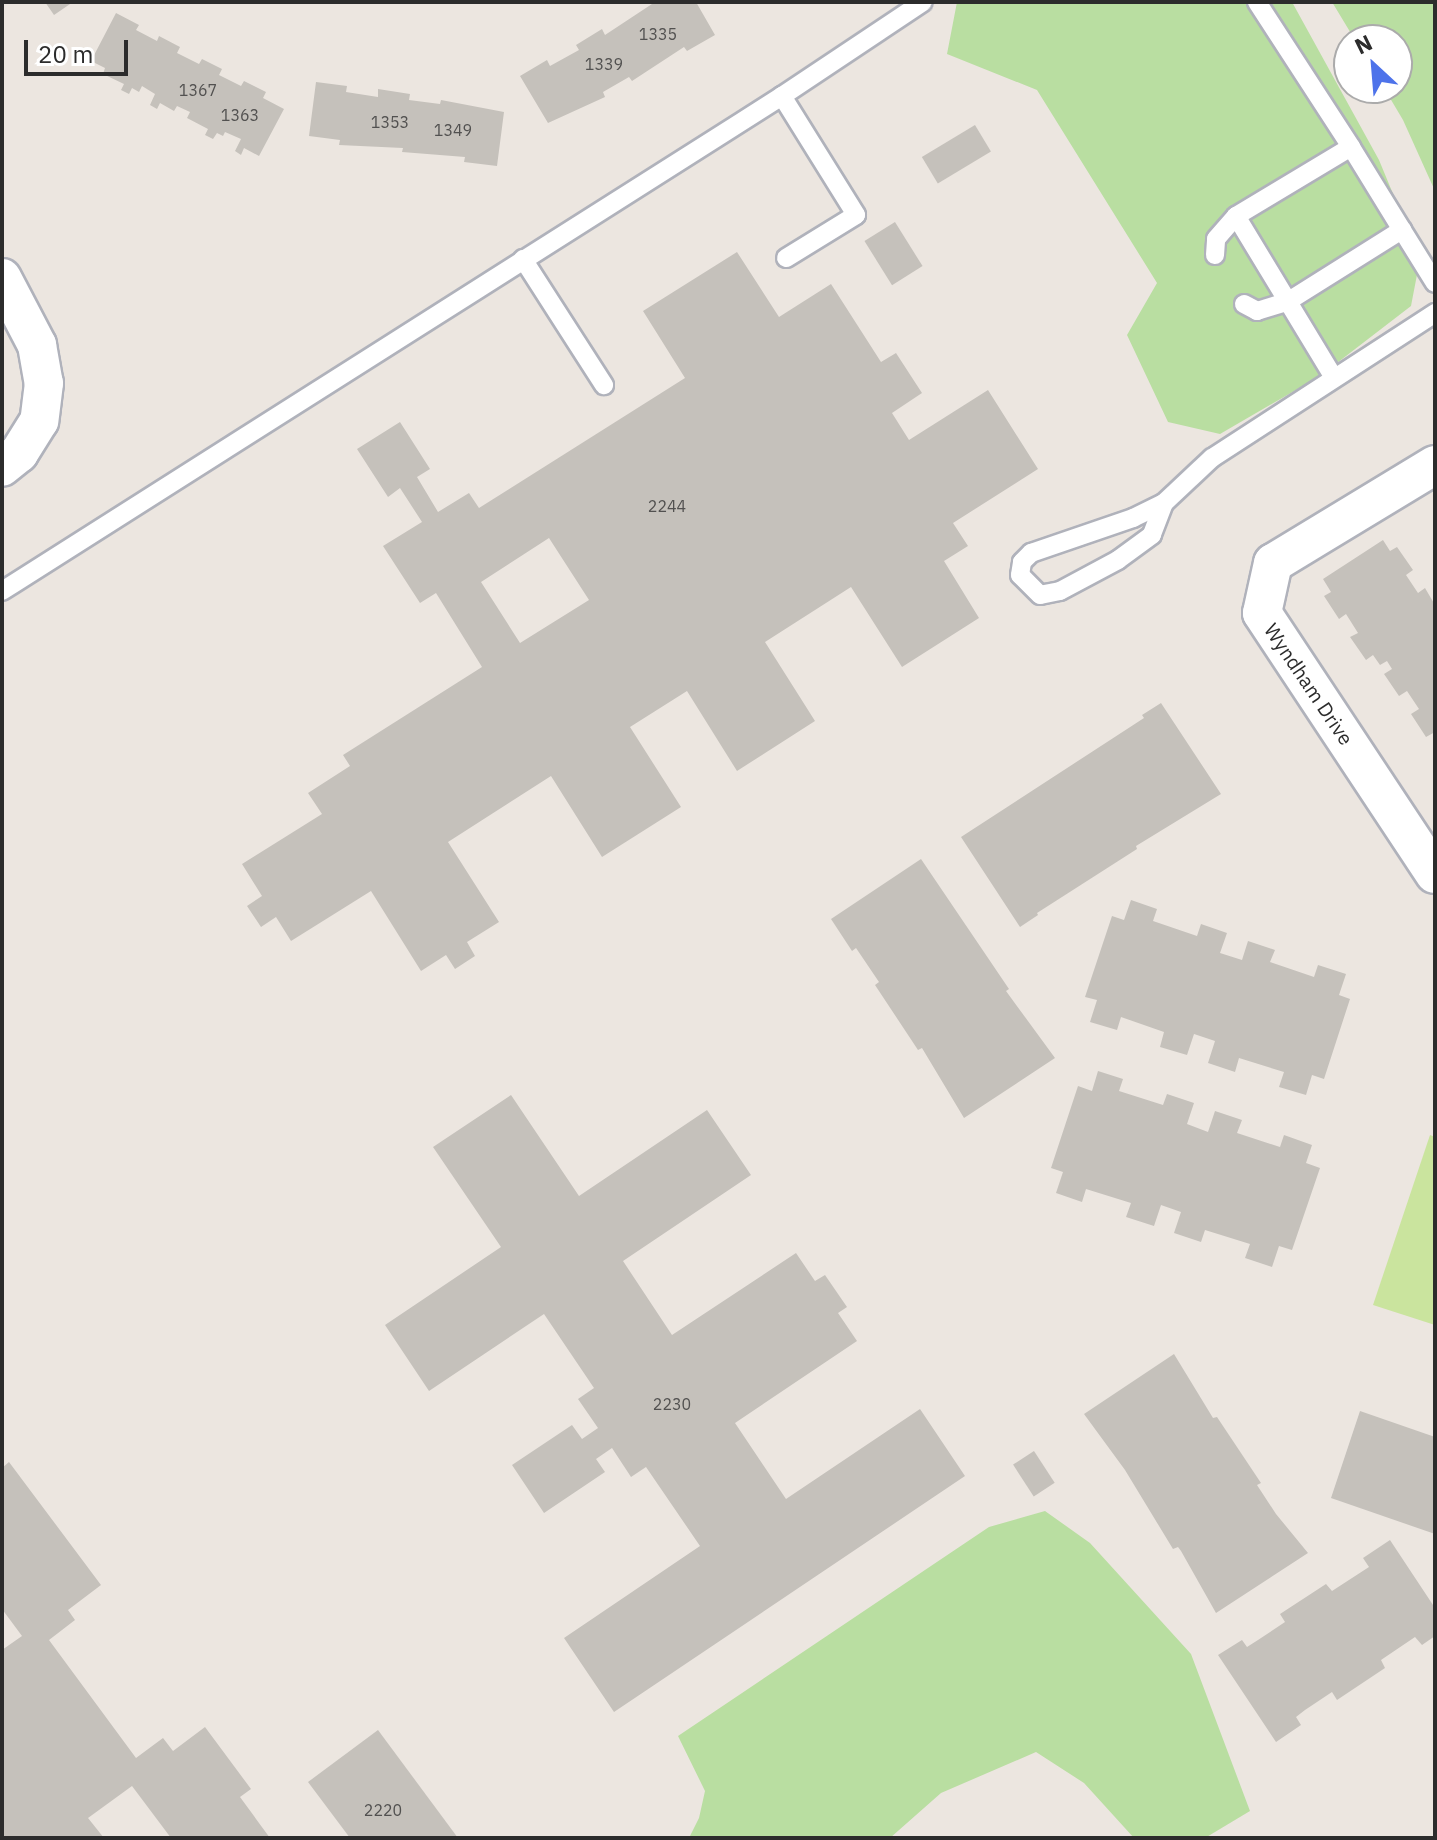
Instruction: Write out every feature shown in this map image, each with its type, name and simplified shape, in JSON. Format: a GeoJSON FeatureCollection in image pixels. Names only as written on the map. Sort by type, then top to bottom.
{"type":"FeatureCollection","features":[{"type":"Feature","properties":{"kind":"street"},"geometry":{"type":"LineString","coordinates":[[2,278],[37,345],[44,383],[39,421],[19,453],[2,467]]}},
{"type":"Feature","properties":{"kind":"street","name":"Wyndham Drive"},"geometry":{"type":"LineString","coordinates":[[1435,465],[1273,563],[1262,613],[1435,874]]}},
{"type":"Feature","properties":{"kind":"lane"},"geometry":{"type":"LineString","coordinates":[[2,591],[782,96],[923,2]]}},
{"type":"Feature","properties":{"kind":"lane"},"geometry":{"type":"LineString","coordinates":[[1257,2],[1435,283]]}},
{"type":"Feature","properties":{"kind":"lane"},"geometry":{"type":"LineString","coordinates":[[782,96],[856,215],[786,258]]}},
{"type":"Feature","properties":{"kind":"lane"},"geometry":{"type":"LineString","coordinates":[[1215,255],[1216,239],[1236,216],[1351,147]]}},
{"type":"Feature","properties":{"kind":"lane"},"geometry":{"type":"LineString","coordinates":[[1236,216],[1334,378]]}},
{"type":"Feature","properties":{"kind":"lane"},"geometry":{"type":"LineString","coordinates":[[1244,304],[1257,311],[1287,302],[1402,230]]}},
{"type":"Feature","properties":{"kind":"lane"},"geometry":{"type":"LineString","coordinates":[[523,259],[604,385]]}},
{"type":"Feature","properties":{"kind":"lane"},"geometry":{"type":"LineString","coordinates":[[1164,503],[1152,535],[1118,560],[1060,591],[1040,595],[1020,575],[1022,562],[1031,553],[1133,518],[1164,503],[1212,458],[1435,313]]}},
{"type":"Feature","properties":{"kind":"green space"},"geometry":{"type":"Polygon","coordinates":[[[957,2],[1292,2],[1333,76],[1333,104],[1348,104],[1379,160],[1420,259],[1411,306],[1320,376],[1220,434],[1168,422],[1127,335],[1157,283],[1037,90],[947,54],[957,2]]]}},
{"type":"Feature","properties":{"kind":"green space"},"geometry":{"type":"Polygon","coordinates":[[[1332,2],[1435,2],[1435,191],[1394,104],[1413,104],[1413,24],[1345,24],[1332,2]]]}},
{"type":"Feature","properties":{"kind":"green space"},"geometry":{"type":"Polygon","coordinates":[[[1430,1135],[1435,1137],[1435,1325],[1373,1305],[1430,1135]]]}},
{"type":"Feature","properties":{"kind":"green space"},"geometry":{"type":"Polygon","coordinates":[[[1045,1511],[1090,1543],[1191,1654],[1250,1811],[1205,1838],[1134,1838],[1084,1783],[1036,1752],[941,1793],[890,1838],[689,1838],[699,1818],[705,1791],[678,1736],[989,1527],[1045,1511]]]}},
{"type":"Feature","properties":{"kind":"building"},"geometry":{"type":"Polygon","coordinates":[[[45,2],[73,2],[54,15],[45,2]]]}},
{"type":"Feature","properties":{"kind":"building"},"geometry":{"type":"Polygon","coordinates":[[[655,2],[696,2],[715,35],[687,51],[684,47],[632,81],[629,77],[603,92],[605,97],[548,123],[520,76],[547,60],[550,66],[579,50],[576,45],[602,29],[605,35],[655,2]]]}},
{"type":"Feature","properties":{"kind":"building"},"geometry":{"type":"Polygon","coordinates":[[[116,13],[139,25],[136,30],[157,41],[159,36],[180,47],[177,53],[199,64],[202,59],[222,69],[219,75],[241,86],[244,81],[266,92],[263,98],[284,109],[259,156],[244,148],[241,155],[235,151],[241,139],[225,132],[223,136],[217,133],[213,139],[205,135],[208,129],[187,118],[190,112],[177,106],[174,111],[160,103],[157,109],[150,105],[155,94],[142,86],[139,92],[132,88],[129,94],[121,90],[124,84],[103,74],[105,68],[91,61],[116,13]]]}},
{"type":"Feature","properties":{"kind":"building"},"geometry":{"type":"Polygon","coordinates":[[[316,82],[347,86],[346,92],[378,97],[378,89],[410,94],[409,100],[440,104],[441,100],[504,112],[497,166],[464,162],[465,157],[402,152],[403,148],[339,145],[340,140],[309,136],[316,82]]]}},
{"type":"Feature","properties":{"kind":"building"},"geometry":{"type":"Polygon","coordinates":[[[975,125],[991,152],[938,184],[922,157],[975,125]]]}},
{"type":"Feature","properties":{"kind":"building"},"geometry":{"type":"Polygon","coordinates":[[[895,222],[923,266],[892,285],[864,241],[895,222]]]}},
{"type":"Feature","properties":{"kind":"building"},"geometry":{"type":"Polygon","coordinates":[[[737,252],[779,317],[831,284],[881,362],[896,353],[922,393],[892,413],[909,440],[988,390],[1038,469],[953,523],[968,546],[944,561],[979,618],[902,667],[851,587],[765,642],[815,721],[737,771],[687,691],[630,727],[681,807],[602,857],[551,776],[448,842],[499,922],[467,942],[475,956],[455,969],[446,955],[421,971],[371,891],[291,941],[276,917],[261,927],[247,906],[262,896],[242,864],[322,814],[308,793],[350,766],[343,755],[482,667],[436,593],[420,603],[383,546],[422,522],[400,488],[388,497],[357,449],[400,422],[430,469],[417,477],[438,512],[469,493],[479,508],[685,378],[643,311],[737,252]],[[549,538],[481,582],[520,643],[589,600],[549,538]]]}},
{"type":"Feature","properties":{"kind":"building"},"geometry":{"type":"Polygon","coordinates":[[[1383,540],[1390,551],[1397,547],[1413,570],[1406,575],[1418,593],[1425,588],[1435,605],[1435,732],[1426,737],[1411,714],[1419,709],[1407,691],[1399,696],[1384,674],[1392,669],[1387,661],[1380,665],[1373,655],[1366,660],[1350,637],[1358,633],[1346,614],[1339,619],[1324,596],[1331,592],[1323,579],[1383,540]]]}},
{"type":"Feature","properties":{"kind":"building"},"geometry":{"type":"Polygon","coordinates":[[[1161,703],[1221,794],[1136,846],[1137,849],[1020,927],[961,837],[1144,718],[1142,715],[1161,703]]]}},
{"type":"Feature","properties":{"kind":"building"},"geometry":{"type":"Polygon","coordinates":[[[921,859],[1009,989],[1006,991],[1055,1058],[964,1118],[922,1048],[918,1050],[875,985],[879,982],[856,948],[852,951],[831,919],[921,859]]]}},
{"type":"Feature","properties":{"kind":"building"},"geometry":{"type":"Polygon","coordinates":[[[1131,900],[1157,909],[1153,921],[1197,936],[1201,924],[1227,933],[1220,953],[1242,960],[1248,941],[1275,950],[1270,962],[1314,977],[1318,965],[1346,974],[1339,995],[1350,999],[1324,1079],[1312,1075],[1306,1095],[1279,1087],[1284,1072],[1239,1058],[1235,1072],[1208,1063],[1215,1041],[1194,1034],[1187,1055],[1160,1047],[1164,1032],[1121,1017],[1117,1030],[1090,1022],[1097,1000],[1085,997],[1112,916],[1124,920],[1131,900]]]}},
{"type":"Feature","properties":{"kind":"building"},"geometry":{"type":"Polygon","coordinates":[[[1098,1071],[1123,1079],[1119,1091],[1163,1105],[1167,1094],[1194,1103],[1187,1124],[1208,1132],[1215,1111],[1242,1120],[1237,1133],[1280,1147],[1284,1135],[1312,1145],[1306,1163],[1320,1168],[1292,1250],[1279,1246],[1272,1267],[1245,1258],[1250,1244],[1205,1230],[1201,1242],[1174,1233],[1181,1212],[1161,1205],[1154,1226],[1126,1217],[1131,1203],[1086,1189],[1082,1202],[1056,1193],[1063,1172],[1051,1168],[1078,1086],[1092,1091],[1098,1071]]]}},
{"type":"Feature","properties":{"kind":"building"},"geometry":{"type":"Polygon","coordinates":[[[511,1095],[579,1196],[707,1110],[751,1175],[623,1261],[672,1335],[796,1253],[815,1281],[825,1275],[847,1307],[838,1313],[857,1341],[735,1423],[786,1499],[920,1409],[965,1476],[614,1712],[564,1638],[700,1546],[646,1467],[631,1477],[612,1448],[596,1459],[605,1472],[544,1513],[512,1465],[572,1425],[582,1439],[598,1428],[578,1399],[594,1388],[544,1314],[429,1391],[385,1325],[501,1247],[433,1147],[511,1095]]]}},
{"type":"Feature","properties":{"kind":"building"},"geometry":{"type":"Polygon","coordinates":[[[1174,1354],[1213,1418],[1217,1417],[1261,1483],[1257,1485],[1276,1514],[1308,1553],[1216,1613],[1181,1551],[1178,1547],[1173,1549],[1125,1470],[1084,1414],[1174,1354]]]}},
{"type":"Feature","properties":{"kind":"building"},"geometry":{"type":"Polygon","coordinates":[[[1360,1411],[1435,1437],[1435,1534],[1331,1498],[1360,1411]]]}},
{"type":"Feature","properties":{"kind":"building"},"geometry":{"type":"Polygon","coordinates":[[[1034,1451],[1055,1483],[1034,1496],[1013,1465],[1034,1451]]]}},
{"type":"Feature","properties":{"kind":"building"},"geometry":{"type":"Polygon","coordinates":[[[9,1462],[101,1585],[68,1610],[75,1620],[49,1640],[136,1758],[163,1738],[173,1751],[205,1727],[251,1789],[240,1797],[270,1838],[171,1838],[132,1786],[88,1818],[104,1838],[2,1838],[2,1650],[22,1636],[2,1609],[2,1468],[9,1462]]]}},
{"type":"Feature","properties":{"kind":"building"},"geometry":{"type":"Polygon","coordinates":[[[1390,1540],[1435,1608],[1435,1636],[1422,1645],[1415,1637],[1381,1660],[1385,1668],[1337,1700],[1332,1692],[1305,1710],[1296,1717],[1301,1725],[1276,1742],[1218,1655],[1242,1640],[1247,1647],[1285,1622],[1280,1614],[1326,1584],[1332,1591],[1369,1567],[1363,1558],[1390,1540]]]}},
{"type":"Feature","properties":{"kind":"building"},"geometry":{"type":"Polygon","coordinates":[[[378,1730],[458,1838],[350,1838],[308,1782],[378,1730]]]}}]}
